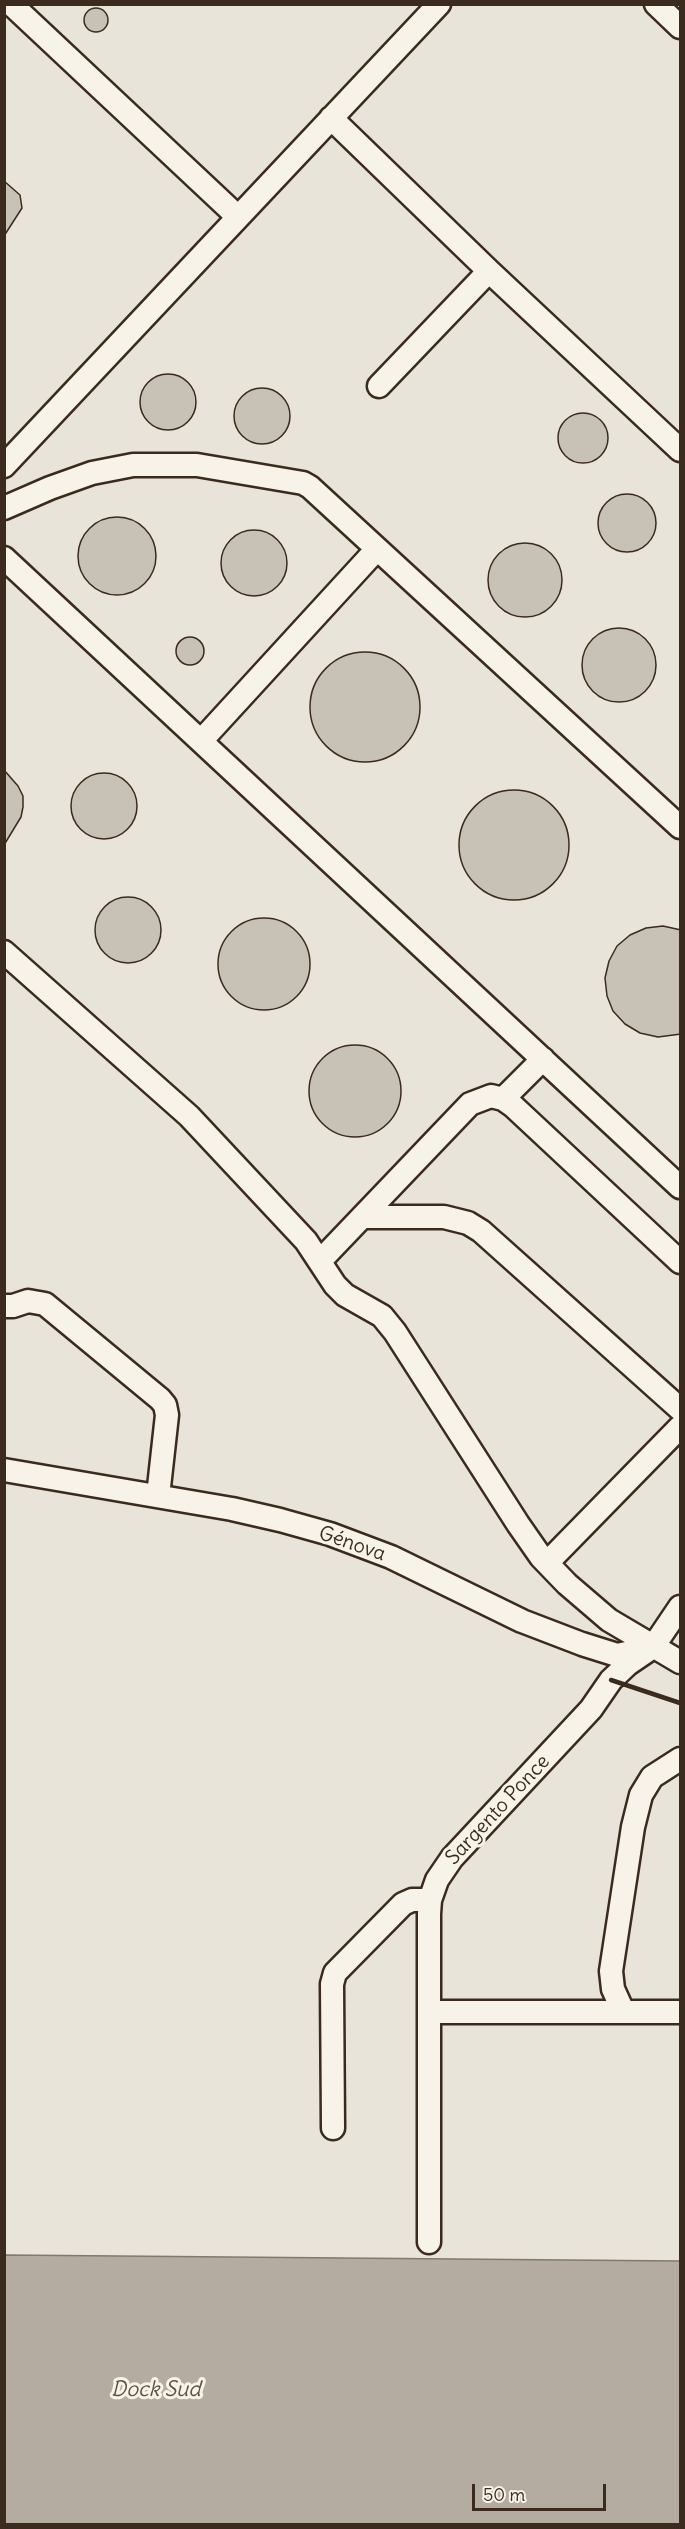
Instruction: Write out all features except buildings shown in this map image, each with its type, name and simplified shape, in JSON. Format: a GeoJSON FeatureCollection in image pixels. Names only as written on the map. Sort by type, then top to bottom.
{"type":"FeatureCollection","features":[{"type":"Feature","properties":{"kind":"street"},"geometry":{"type":"LineString","coordinates":[[11,4],[238,217]]}},
{"type":"Feature","properties":{"kind":"street"},"geometry":{"type":"LineString","coordinates":[[4,466],[439,4]]}},
{"type":"Feature","properties":{"kind":"street"},"geometry":{"type":"LineString","coordinates":[[656,4],[681,27]]}},
{"type":"Feature","properties":{"kind":"street"},"geometry":{"type":"LineString","coordinates":[[331,118],[489,271],[681,450]]}},
{"type":"Feature","properties":{"kind":"street"},"geometry":{"type":"LineString","coordinates":[[380,386],[489,271]]}},
{"type":"Feature","properties":{"kind":"street"},"geometry":{"type":"LineString","coordinates":[[4,508],[92,473],[133,465],[197,465],[303,483],[681,827]]}},
{"type":"Feature","properties":{"kind":"street"},"geometry":{"type":"LineString","coordinates":[[201,741],[377,549]]}},
{"type":"Feature","properties":{"kind":"street"},"geometry":{"type":"LineString","coordinates":[[4,558],[681,1187]]}},
{"type":"Feature","properties":{"kind":"street"},"geometry":{"type":"LineString","coordinates":[[4,952],[189,1116],[306,1241],[335,1285],[345,1295],[382,1317],[395,1332],[518,1524],[567,1584],[609,1620],[681,1662]]}},
{"type":"Feature","properties":{"kind":"street"},"geometry":{"type":"LineString","coordinates":[[503,1099],[543,1059]]}},
{"type":"Feature","properties":{"kind":"street"},"geometry":{"type":"LineString","coordinates":[[320,1262],[470,1104],[491,1096],[503,1099],[681,1262]]}},
{"type":"Feature","properties":{"kind":"street"},"geometry":{"type":"LineString","coordinates":[[362,1217],[444,1217],[468,1223],[481,1231],[681,1409]]}},
{"type":"Feature","properties":{"kind":"street"},"geometry":{"type":"LineString","coordinates":[[4,1306],[13,1306],[28,1301],[45,1304],[165,1405],[167,1415],[158,1496]]}},
{"type":"Feature","properties":{"kind":"street"},"geometry":{"type":"LineString","coordinates":[[548,1563],[681,1427]]}},
{"type":"Feature","properties":{"kind":"street","name":"Génova"},"geometry":{"type":"LineString","coordinates":[[4,1470],[242,1511],[330,1534],[391,1557],[522,1621],[617,1655],[653,1647]]}},
{"type":"Feature","properties":{"kind":"street","name":"Sargento Ponce"},"geometry":{"type":"LineString","coordinates":[[429,2242],[430,1900],[437,1880],[452,1858],[591,1709],[611,1680],[628,1664],[653,1647],[681,1607]]}},
{"type":"Feature","properties":{"kind":"street"},"geometry":{"type":"LineString","coordinates":[[623,2011],[613,1989],[611,1971],[633,1827],[641,1795],[652,1777],[681,1759]]}},
{"type":"Feature","properties":{"kind":"street"},"geometry":{"type":"LineString","coordinates":[[333,2128],[332,1984],[335,1972],[403,1904],[412,1900],[430,1900]]}},
{"type":"Feature","properties":{"kind":"street"},"geometry":{"type":"LineString","coordinates":[[578,2011],[593,2000],[611,1971]]}},
{"type":"Feature","properties":{"kind":"street"},"geometry":{"type":"LineString","coordinates":[[429,2012],[681,2012]]}},
{"type":"Feature","properties":{"kind":"shaded area"},"geometry":{"type":"Polygon","coordinates":[[[5,5],[680,5],[680,2261],[5,2255],[5,5]]]}},
{"type":"Feature","properties":{"kind":"water","name":"Dock Sud"},"geometry":{"type":"Polygon","coordinates":[[[5,2255],[680,2261],[680,2524],[5,2524],[5,2255]]]}},
{"type":"Feature","properties":{"kind":"railway"},"geometry":{"type":"LineString","coordinates":[[611,1680],[680,1703]]}}]}
